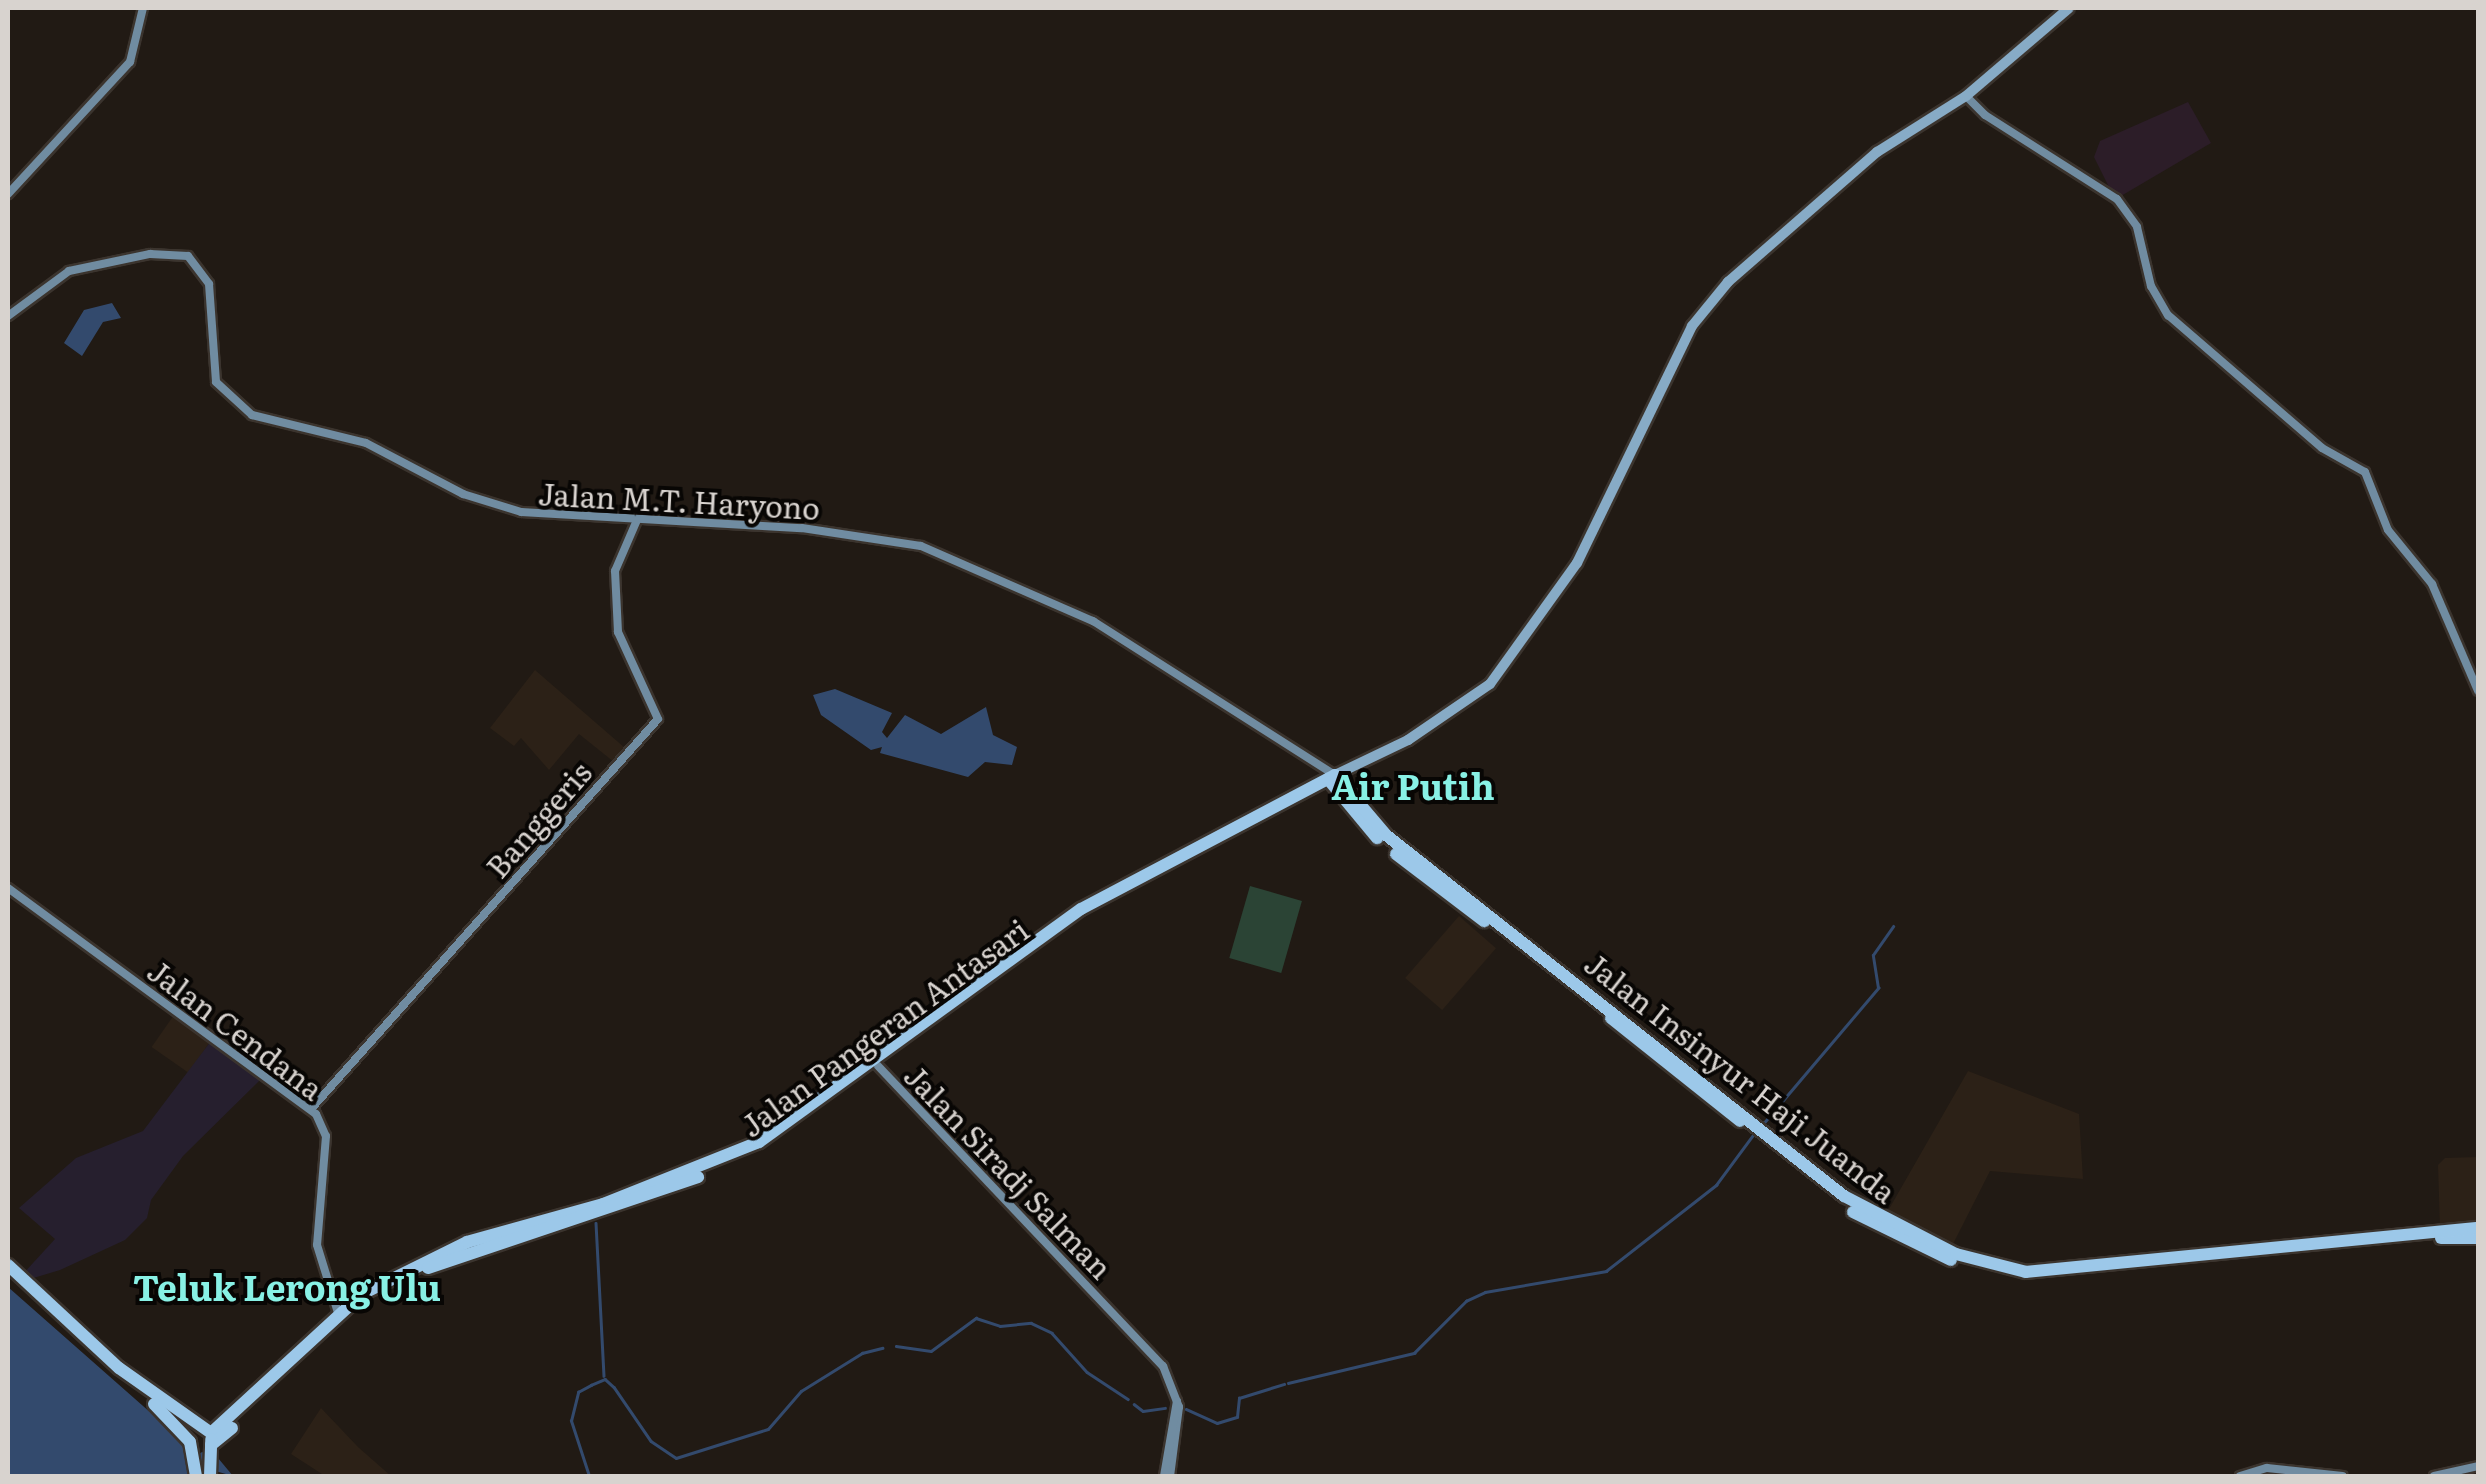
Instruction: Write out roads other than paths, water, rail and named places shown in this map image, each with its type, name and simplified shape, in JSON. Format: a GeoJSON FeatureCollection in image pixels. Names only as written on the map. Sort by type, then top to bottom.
{"type":"FeatureCollection","features":[{"type":"Feature","properties":{"kind":"highway","name":"Jalan Pangeran Antasari"},"geometry":{"type":"LineString","coordinates":[[207,1442],[339,1316],[428,1268],[749,1155],[878,1066],[1078,918],[1334,778]]}},
{"type":"Feature","properties":{"kind":"highway","name":"Jalan Insinyur Haji Juanda"},"geometry":{"type":"LineString","coordinates":[[1334,778],[1362,826],[1586,992],[1766,1139],[1910,1238],[1990,1267],[2026,1272],[2478,1233]]}},
{"type":"Feature","properties":{"kind":"highway","name":"Jalan Pangeran Antasari"},"geometry":{"type":"LineString","coordinates":[[583,1215],[759,1142],[1068,918],[1201,852]]}},
{"type":"Feature","properties":{"kind":"highway"},"geometry":{"type":"LineString","coordinates":[[2443,1234],[2478,1233]]}},
{"type":"Feature","properties":{"kind":"highway"},"geometry":{"type":"LineString","coordinates":[[8,1265],[154,1404],[207,1442]]}},
{"type":"Feature","properties":{"kind":"highway"},"geometry":{"type":"LineString","coordinates":[[8,1274],[30,1288],[207,1442]]}},
{"type":"Feature","properties":{"kind":"highway"},"geometry":{"type":"LineString","coordinates":[[204,1475],[207,1442]]}},
{"type":"Feature","properties":{"kind":"main road"},"geometry":{"type":"LineString","coordinates":[[8,194],[130,62],[143,8]]}},
{"type":"Feature","properties":{"kind":"main road"},"geometry":{"type":"LineString","coordinates":[[1334,778],[1491,683],[1577,563],[1692,326],[1716,294],[1877,152],[1966,96],[2069,8]]}},
{"type":"Feature","properties":{"kind":"main road"},"geometry":{"type":"LineString","coordinates":[[1966,96],[1985,115],[2116,199],[2136,227],[2151,286],[2168,315],[2322,448],[2364,472],[2388,530],[2432,584],[2478,691]]}},
{"type":"Feature","properties":{"kind":"main road","name":"Jalan M.T. Haryono"},"geometry":{"type":"LineString","coordinates":[[8,316],[69,271],[150,254],[188,256],[209,284],[216,382],[252,415],[366,443],[502,508],[869,534],[961,560],[1093,621],[1334,778]]}},
{"type":"Feature","properties":{"kind":"main road","name":"Banggeris"},"geometry":{"type":"LineString","coordinates":[[311,1109],[658,719],[618,632],[615,571],[638,520]]}},
{"type":"Feature","properties":{"kind":"main road","name":"Jalan Cendana"},"geometry":{"type":"LineString","coordinates":[[8,888],[311,1109],[326,1136],[317,1245],[339,1316]]}},
{"type":"Feature","properties":{"kind":"main road","name":"Jalan Siradj Salman"},"geometry":{"type":"LineString","coordinates":[[878,1066],[1163,1366],[1177,1400],[1167,1476]]}},
{"type":"Feature","properties":{"kind":"main road"},"geometry":{"type":"LineString","coordinates":[[2434,1476],[2478,1466]]}},
{"type":"Feature","properties":{"kind":"main road"},"geometry":{"type":"LineString","coordinates":[[2240,1476],[2267,1468],[2343,1476]]}},
{"type":"Feature","properties":{"kind":"water"},"geometry":{"type":"Polygon","coordinates":[[[112,303],[121,318],[103,322],[82,356],[64,343],[84,310],[112,303]]]}},
{"type":"Feature","properties":{"kind":"water"},"geometry":{"type":"Polygon","coordinates":[[[835,689],[892,713],[882,732],[887,738],[905,715],[941,734],[986,707],[993,735],[1017,747],[1012,765],[985,762],[968,777],[880,753],[882,747],[871,750],[821,715],[813,695],[835,689]]]}},
{"type":"Feature","properties":{"kind":"water"},"geometry":{"type":"Polygon","coordinates":[[[8,1287],[185,1443],[190,1461],[202,1452],[218,1458],[233,1476],[208,1469],[190,1476],[8,1476],[8,1287]]]}},
{"type":"Feature","properties":{"kind":"waterway"},"geometry":{"type":"LineString","coordinates":[[1762,1125],[1878,988],[1873,955],[1893,926]]}},
{"type":"Feature","properties":{"kind":"waterway"},"geometry":{"type":"LineString","coordinates":[[1288,1383],[1414,1353],[1466,1301],[1485,1292],[1606,1271],[1716,1185],[1756,1131]]}},
{"type":"Feature","properties":{"kind":"waterway"},"geometry":{"type":"LineString","coordinates":[[596,1223],[604,1376]]}},
{"type":"Feature","properties":{"kind":"waterway"},"geometry":{"type":"LineString","coordinates":[[896,1346],[931,1351],[976,1318],[1000,1326],[1031,1323],[1052,1333],[1087,1372],[1128,1399]]}},
{"type":"Feature","properties":{"kind":"waterway"},"geometry":{"type":"LineString","coordinates":[[589,1476],[571,1421],[578,1392],[591,1385],[605,1379],[651,1441],[676,1458],[768,1429],[801,1391],[862,1353],[882,1348]]}},
{"type":"Feature","properties":{"kind":"waterway"},"geometry":{"type":"LineString","coordinates":[[1186,1409],[1217,1423],[1237,1417],[1239,1398],[1284,1384]]}},
{"type":"Feature","properties":{"kind":"waterway"},"geometry":{"type":"LineString","coordinates":[[1134,1404],[1143,1411],[1165,1408]]}},
{"type":"Feature","properties":{"kind":"district","name":"Air Putih"},"geometry":{"type":"Point","coordinates":[1413,785]}},
{"type":"Feature","properties":{"kind":"district","name":"Teluk Lerong Ulu"},"geometry":{"type":"Point","coordinates":[287,1286]}}]}
